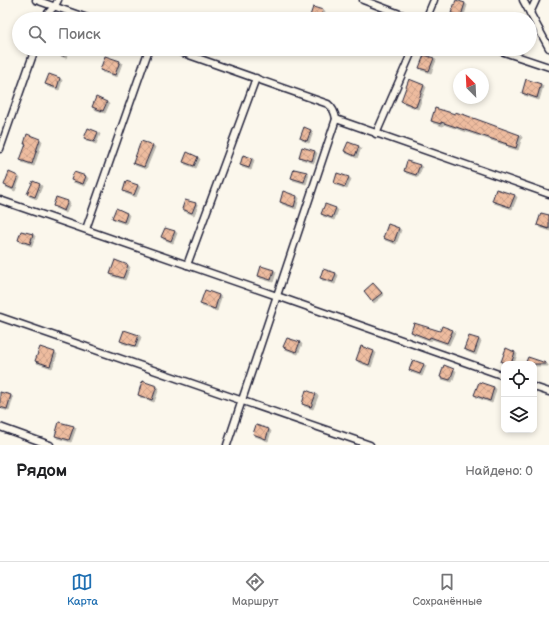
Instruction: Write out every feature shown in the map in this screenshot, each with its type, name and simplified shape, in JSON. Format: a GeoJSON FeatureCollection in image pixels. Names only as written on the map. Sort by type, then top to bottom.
{"type":"FeatureCollection","features":[{"type":"Feature","properties":{"kind":"street"},"geometry":{"type":"LineString","coordinates":[[36,0],[71,12]]}},
{"type":"Feature","properties":{"kind":"street"},"geometry":{"type":"LineString","coordinates":[[49,12],[58,0]]}},
{"type":"Feature","properties":{"kind":"street"},"geometry":{"type":"LineString","coordinates":[[363,0],[395,12]]}},
{"type":"Feature","properties":{"kind":"street"},"geometry":{"type":"LineString","coordinates":[[429,12],[434,0]]}},
{"type":"Feature","properties":{"kind":"street"},"geometry":{"type":"LineString","coordinates":[[523,0],[529,12]]}},
{"type":"Feature","properties":{"kind":"street"},"geometry":{"type":"LineString","coordinates":[[530,12],[536,0]]}},
{"type":"Feature","properties":{"kind":"street"},"geometry":{"type":"LineString","coordinates":[[537,26],[549,48]]}},
{"type":"Feature","properties":{"kind":"street"},"geometry":{"type":"LineString","coordinates":[[0,149],[33,56]]}},
{"type":"Feature","properties":{"kind":"street"},"geometry":{"type":"LineString","coordinates":[[86,229],[147,56]]}},
{"type":"Feature","properties":{"kind":"street"},"geometry":{"type":"LineString","coordinates":[[192,56],[328,104],[333,108],[336,119],[227,445]]}},
{"type":"Feature","properties":{"kind":"street"},"geometry":{"type":"LineString","coordinates":[[376,134],[410,56]]}},
{"type":"Feature","properties":{"kind":"street"},"geometry":{"type":"LineString","coordinates":[[516,56],[549,67]]}},
{"type":"Feature","properties":{"kind":"street"},"geometry":{"type":"LineString","coordinates":[[187,265],[256,78]]}},
{"type":"Feature","properties":{"kind":"street"},"geometry":{"type":"LineString","coordinates":[[336,119],[549,194]]}},
{"type":"Feature","properties":{"kind":"street"},"geometry":{"type":"LineString","coordinates":[[0,200],[501,375]]}},
{"type":"Feature","properties":{"kind":"street"},"geometry":{"type":"LineString","coordinates":[[0,317],[370,445]]}},
{"type":"Feature","properties":{"kind":"street"},"geometry":{"type":"LineString","coordinates":[[537,388],[549,392]]}},
{"type":"Feature","properties":{"kind":"street"},"geometry":{"type":"LineString","coordinates":[[0,427],[50,445]]}},
{"type":"Feature","properties":{"kind":"building"},"geometry":{"type":"Polygon","coordinates":[[[456,0],[465,3],[462,12],[451,12],[456,0]]]}},
{"type":"Feature","properties":{"kind":"building"},"geometry":{"type":"Polygon","coordinates":[[[313,7],[323,10],[322,12],[311,12],[313,7]]]}},
{"type":"Feature","properties":{"kind":"building"},"geometry":{"type":"Polygon","coordinates":[[[105,56],[120,61],[115,75],[100,70],[105,56]]]}},
{"type":"Feature","properties":{"kind":"building"},"geometry":{"type":"Polygon","coordinates":[[[424,56],[434,58],[429,71],[419,68],[424,56]]]}},
{"type":"Feature","properties":{"kind":"building"},"geometry":{"type":"Polygon","coordinates":[[[49,74],[60,78],[57,88],[45,84],[49,74]]]}},
{"type":"Feature","properties":{"kind":"building"},"geometry":{"type":"Polygon","coordinates":[[[409,79],[424,85],[416,107],[401,101],[409,79]]]}},
{"type":"Feature","properties":{"kind":"building"},"geometry":{"type":"Polygon","coordinates":[[[526,79],[541,84],[537,98],[522,93],[526,79]]]}},
{"type":"Feature","properties":{"kind":"building"},"geometry":{"type":"Polygon","coordinates":[[[96,97],[107,102],[103,111],[92,107],[96,97]]]}},
{"type":"Feature","properties":{"kind":"building"},"geometry":{"type":"Polygon","coordinates":[[[435,108],[455,114],[455,112],[465,115],[520,135],[516,148],[441,122],[441,124],[431,121],[435,108]]]}},
{"type":"Feature","properties":{"kind":"building"},"geometry":{"type":"Polygon","coordinates":[[[304,127],[311,130],[307,141],[300,138],[304,127]]]}},
{"type":"Feature","properties":{"kind":"building"},"geometry":{"type":"Polygon","coordinates":[[[88,128],[98,132],[94,142],[84,138],[88,128]]]}},
{"type":"Feature","properties":{"kind":"building"},"geometry":{"type":"Polygon","coordinates":[[[27,134],[40,139],[32,164],[20,160],[26,144],[24,144],[27,134]]]}},
{"type":"Feature","properties":{"kind":"building"},"geometry":{"type":"Polygon","coordinates":[[[141,141],[153,145],[144,167],[133,163],[141,141]]]}},
{"type":"Feature","properties":{"kind":"building"},"geometry":{"type":"Polygon","coordinates":[[[348,142],[359,146],[355,156],[344,151],[348,142]]]}},
{"type":"Feature","properties":{"kind":"building"},"geometry":{"type":"Polygon","coordinates":[[[302,147],[315,151],[312,161],[299,157],[302,147]]]}},
{"type":"Feature","properties":{"kind":"building"},"geometry":{"type":"Polygon","coordinates":[[[187,152],[198,157],[194,166],[183,162],[187,152]]]}},
{"type":"Feature","properties":{"kind":"building"},"geometry":{"type":"Polygon","coordinates":[[[243,155],[252,158],[249,168],[240,165],[243,155]]]}},
{"type":"Feature","properties":{"kind":"building"},"geometry":{"type":"Polygon","coordinates":[[[407,161],[420,165],[416,175],[404,171],[407,161]]]}},
{"type":"Feature","properties":{"kind":"building"},"geometry":{"type":"Polygon","coordinates":[[[294,169],[307,172],[304,182],[291,178],[294,169]]]}},
{"type":"Feature","properties":{"kind":"building"},"geometry":{"type":"Polygon","coordinates":[[[9,172],[18,176],[13,189],[4,185],[9,172]]]}},
{"type":"Feature","properties":{"kind":"building"},"geometry":{"type":"Polygon","coordinates":[[[74,172],[86,176],[83,184],[71,180],[74,172]]]}},
{"type":"Feature","properties":{"kind":"building"},"geometry":{"type":"Polygon","coordinates":[[[337,173],[349,177],[345,187],[334,183],[337,173]]]}},
{"type":"Feature","properties":{"kind":"building"},"geometry":{"type":"Polygon","coordinates":[[[33,181],[40,184],[35,197],[27,194],[33,181]]]}},
{"type":"Feature","properties":{"kind":"building"},"geometry":{"type":"Polygon","coordinates":[[[126,181],[138,185],[134,195],[123,191],[126,181]]]}},
{"type":"Feature","properties":{"kind":"building"},"geometry":{"type":"Polygon","coordinates":[[[496,189],[515,195],[510,207],[492,201],[496,189]]]}},
{"type":"Feature","properties":{"kind":"building"},"geometry":{"type":"Polygon","coordinates":[[[283,191],[297,196],[294,207],[280,202],[283,191]]]}},
{"type":"Feature","properties":{"kind":"building"},"geometry":{"type":"Polygon","coordinates":[[[56,197],[68,201],[64,211],[53,206],[56,197]]]}},
{"type":"Feature","properties":{"kind":"building"},"geometry":{"type":"Polygon","coordinates":[[[185,200],[196,203],[192,213],[182,209],[185,200]]]}},
{"type":"Feature","properties":{"kind":"building"},"geometry":{"type":"Polygon","coordinates":[[[325,204],[336,208],[332,218],[321,214],[325,204]]]}},
{"type":"Feature","properties":{"kind":"building"},"geometry":{"type":"Polygon","coordinates":[[[116,208],[127,213],[124,222],[112,218],[116,208]]]}},
{"type":"Feature","properties":{"kind":"building"},"geometry":{"type":"Polygon","coordinates":[[[541,213],[549,215],[549,229],[537,225],[541,213]]]}},
{"type":"Feature","properties":{"kind":"building"},"geometry":{"type":"Polygon","coordinates":[[[388,224],[399,228],[394,242],[383,238],[388,224]]]}},
{"type":"Feature","properties":{"kind":"building"},"geometry":{"type":"Polygon","coordinates":[[[165,228],[175,231],[171,241],[161,237],[165,228]]]}},
{"type":"Feature","properties":{"kind":"building"},"geometry":{"type":"Polygon","coordinates":[[[21,231],[33,234],[30,244],[18,240],[21,231]]]}},
{"type":"Feature","properties":{"kind":"building"},"geometry":{"type":"Polygon","coordinates":[[[115,260],[128,265],[123,278],[110,274],[115,260]]]}},
{"type":"Feature","properties":{"kind":"building"},"geometry":{"type":"Polygon","coordinates":[[[261,266],[274,270],[271,280],[258,276],[261,266]]]}},
{"type":"Feature","properties":{"kind":"building"},"geometry":{"type":"Polygon","coordinates":[[[323,269],[336,273],[333,282],[320,278],[323,269]]]}},
{"type":"Feature","properties":{"kind":"building"},"geometry":{"type":"Polygon","coordinates":[[[373,283],[382,293],[372,301],[364,291],[373,283]]]}},
{"type":"Feature","properties":{"kind":"building"},"geometry":{"type":"Polygon","coordinates":[[[205,290],[219,295],[215,309],[200,304],[205,290]]]}},
{"type":"Feature","properties":{"kind":"building"},"geometry":{"type":"Polygon","coordinates":[[[414,323],[440,331],[442,326],[453,330],[447,343],[430,337],[429,339],[411,332],[414,323]]]}},
{"type":"Feature","properties":{"kind":"building"},"geometry":{"type":"Polygon","coordinates":[[[124,330],[139,335],[135,346],[120,341],[124,330]]]}},
{"type":"Feature","properties":{"kind":"building"},"geometry":{"type":"Polygon","coordinates":[[[469,336],[479,339],[474,353],[464,349],[469,336]]]}},
{"type":"Feature","properties":{"kind":"building"},"geometry":{"type":"Polygon","coordinates":[[[287,338],[300,342],[296,352],[283,347],[287,338]]]}},
{"type":"Feature","properties":{"kind":"building"},"geometry":{"type":"Polygon","coordinates":[[[361,346],[374,351],[369,365],[356,360],[361,346]]]}},
{"type":"Feature","properties":{"kind":"building"},"geometry":{"type":"Polygon","coordinates":[[[40,347],[55,352],[50,366],[35,361],[40,347]]]}},
{"type":"Feature","properties":{"kind":"building"},"geometry":{"type":"Polygon","coordinates":[[[506,348],[515,352],[512,361],[501,361],[506,348]]]}},
{"type":"Feature","properties":{"kind":"building"},"geometry":{"type":"Polygon","coordinates":[[[528,357],[546,364],[537,364],[537,361],[526,361],[528,357]]]}},
{"type":"Feature","properties":{"kind":"building"},"geometry":{"type":"Polygon","coordinates":[[[413,360],[424,364],[420,374],[409,370],[413,360]]]}},
{"type":"Feature","properties":{"kind":"building"},"geometry":{"type":"Polygon","coordinates":[[[444,365],[454,369],[450,380],[440,377],[444,365]]]}},
{"type":"Feature","properties":{"kind":"building"},"geometry":{"type":"Polygon","coordinates":[[[142,381],[157,386],[152,400],[138,395],[142,381]]]}},
{"type":"Feature","properties":{"kind":"building"},"geometry":{"type":"Polygon","coordinates":[[[479,382],[494,387],[490,401],[474,395],[479,382]]]}},
{"type":"Feature","properties":{"kind":"building"},"geometry":{"type":"Polygon","coordinates":[[[306,390],[316,394],[311,407],[302,404],[306,390]]]}},
{"type":"Feature","properties":{"kind":"building"},"geometry":{"type":"Polygon","coordinates":[[[0,392],[11,395],[7,409],[0,407],[0,392]]]}},
{"type":"Feature","properties":{"kind":"building"},"geometry":{"type":"Polygon","coordinates":[[[59,422],[74,426],[69,440],[55,436],[59,422]]]}},
{"type":"Feature","properties":{"kind":"building"},"geometry":{"type":"Polygon","coordinates":[[[256,425],[269,429],[266,439],[253,434],[256,425]]]}}]}
